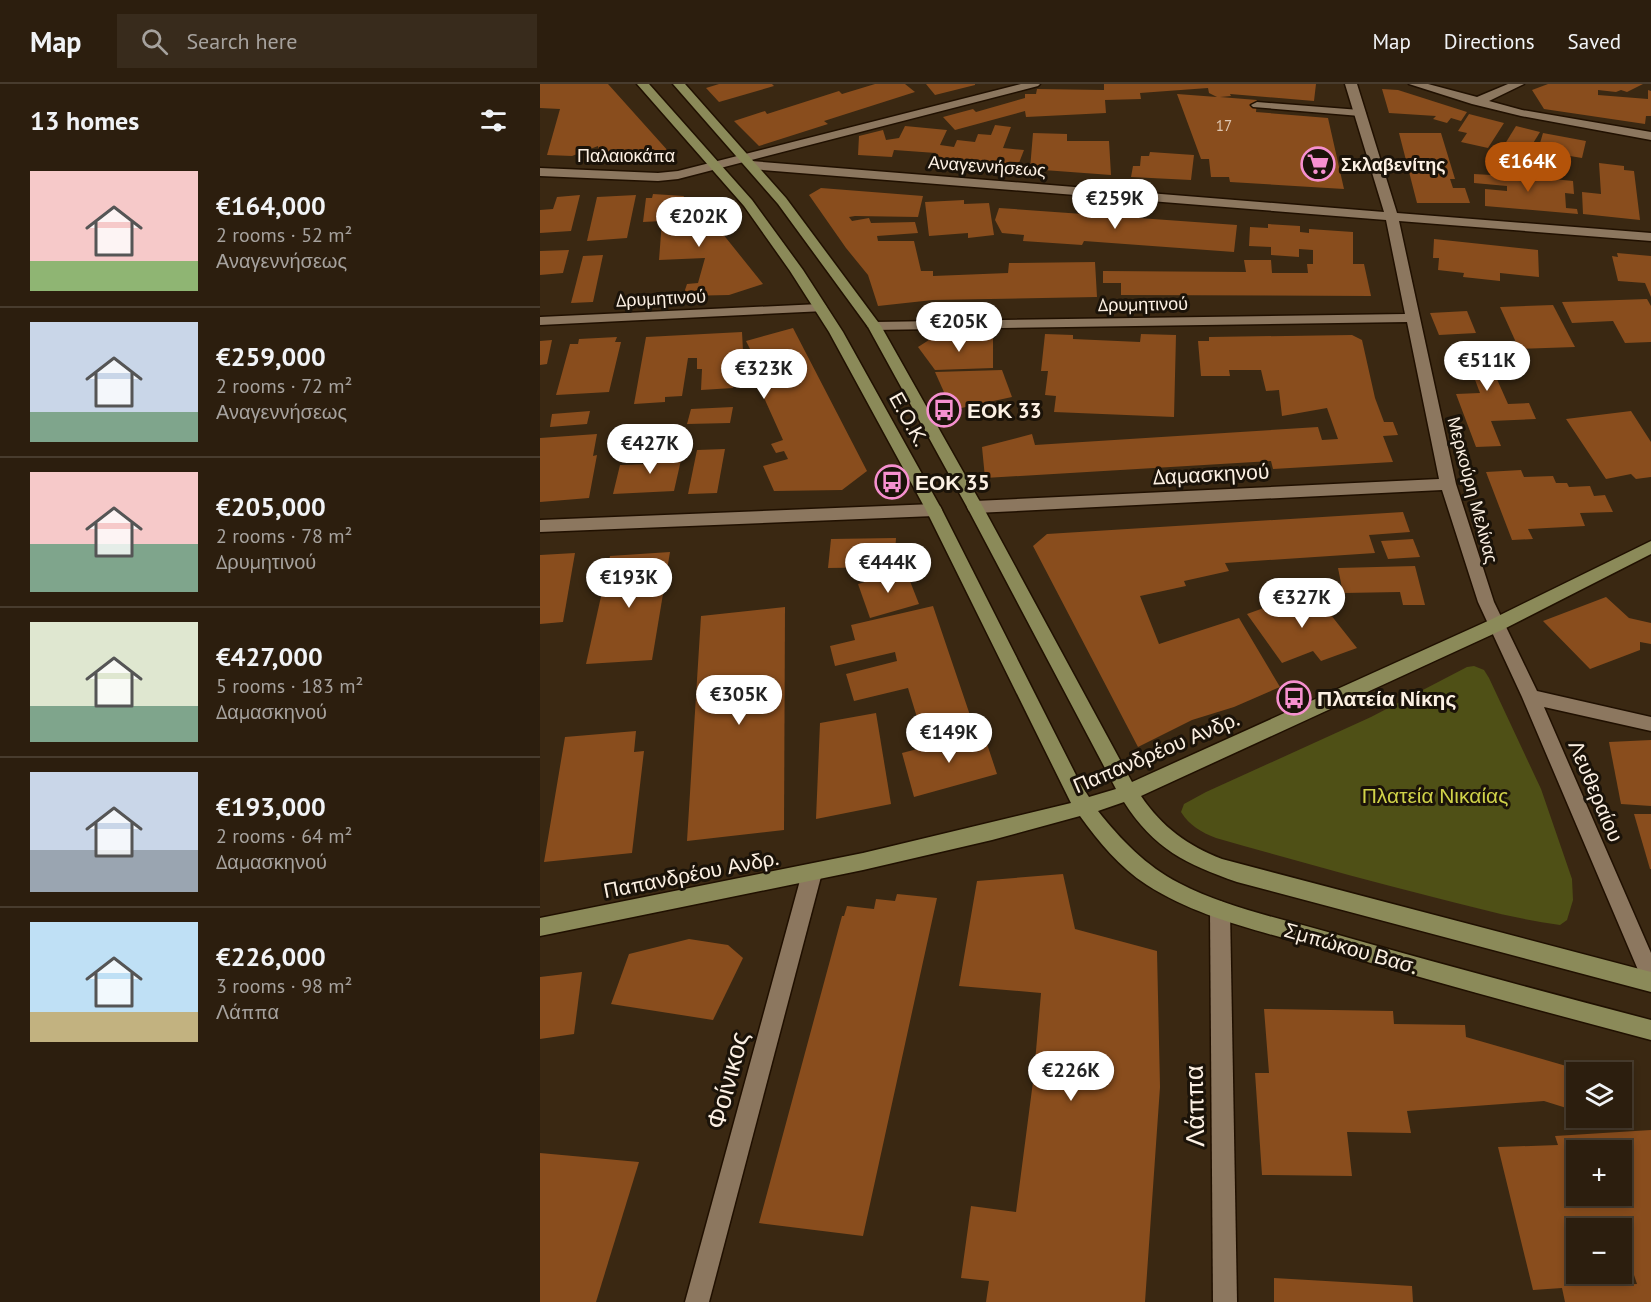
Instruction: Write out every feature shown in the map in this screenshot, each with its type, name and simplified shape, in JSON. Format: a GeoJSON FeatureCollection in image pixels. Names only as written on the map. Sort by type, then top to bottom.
{"type":"FeatureCollection","features":[{"type":"Feature","properties":{"kind":"main road","name":"Ε.Ο.Κ."},"geometry":{"type":"LineString","coordinates":[[643,84],[761,220],[846,350],[934,510],[1072,789],[1084,808]]}},
{"type":"Feature","properties":{"kind":"main road","name":"Ε.Ο.Κ."},"geometry":{"type":"LineString","coordinates":[[680,84],[782,201],[874,326],[975,507],[1128,793]]}},
{"type":"Feature","properties":{"kind":"main road","name":"Παπανδρέου Ανδρ."},"geometry":{"type":"LineString","coordinates":[[540,927],[812,873],[1011,828],[1084,808],[1128,793],[1496,625],[1648,550]]}},
{"type":"Feature","properties":{"kind":"main road","name":"Σμπώκου Βασ."},"geometry":{"type":"LineString","coordinates":[[1128,793],[1147,821],[1165,840],[1180,850],[1211,864],[1267,881],[1651,979]]}},
{"type":"Feature","properties":{"kind":"main road","name":"Σμπώκου Βασ."},"geometry":{"type":"LineString","coordinates":[[1084,808],[1108,841],[1139,869],[1189,899],[1412,966],[1651,1030]]}},
{"type":"Feature","properties":{"kind":"street","name":"Παλαιοκάπα"},"geometry":{"type":"LineString","coordinates":[[540,172],[658,177],[678,175],[716,166],[748,162],[1034,84]]}},
{"type":"Feature","properties":{"kind":"street","name":"Μερκούρη Μελίνας"},"geometry":{"type":"LineString","coordinates":[[1351,84],[1391,215],[1448,483],[1477,580],[1496,625]]}},
{"type":"Feature","properties":{"kind":"street"},"geometry":{"type":"LineString","coordinates":[[1415,84],[1476,102],[1559,121],[1651,136]]}},
{"type":"Feature","properties":{"kind":"street"},"geometry":{"type":"LineString","coordinates":[[1476,102],[1518,84]]}},
{"type":"Feature","properties":{"kind":"street"},"geometry":{"type":"LineString","coordinates":[[1257,105],[1360,113]]}},
{"type":"Feature","properties":{"kind":"street","name":"Αναγεννήσεως"},"geometry":{"type":"LineString","coordinates":[[748,162],[1651,237]]}},
{"type":"Feature","properties":{"kind":"street","name":"Δρυμητινού"},"geometry":{"type":"LineString","coordinates":[[540,321],[820,308]]}},
{"type":"Feature","properties":{"kind":"street","name":"Δρυμητινού"},"geometry":{"type":"LineString","coordinates":[[874,326],[1413,318]]}},
{"type":"Feature","properties":{"kind":"street","name":"Δαμασκηνού"},"geometry":{"type":"LineString","coordinates":[[975,507],[1448,483]]}},
{"type":"Feature","properties":{"kind":"street"},"geometry":{"type":"LineString","coordinates":[[540,526],[934,510]]}},
{"type":"Feature","properties":{"kind":"street","name":"Λευθεραίου"},"geometry":{"type":"LineString","coordinates":[[1496,625],[1531,697],[1651,979]]}},
{"type":"Feature","properties":{"kind":"street"},"geometry":{"type":"LineString","coordinates":[[1531,697],[1651,724]]}},
{"type":"Feature","properties":{"kind":"street","name":"Φοίνικος"},"geometry":{"type":"LineString","coordinates":[[697,1302],[812,873]]}},
{"type":"Feature","properties":{"kind":"street","name":"Λάππα"},"geometry":{"type":"LineString","coordinates":[[1220,910],[1225,1302]]}},
{"type":"Feature","properties":{"kind":"green space","name":"Πλατεία Νικαίας"},"geometry":{"type":"Polygon","coordinates":[[[1474,666],[1484,670],[1489,678],[1541,789],[1572,879],[1573,900],[1567,920],[1560,925],[1462,904],[1216,838],[1196,828],[1181,812],[1184,804],[1206,792],[1371,717],[1467,667],[1474,666]]]}},
{"type":"Feature","properties":{"kind":"building"},"geometry":{"type":"Polygon","coordinates":[[[540,84],[608,84],[669,152],[654,160],[599,158],[598,146],[572,156],[547,155],[560,109],[540,108],[540,84]]]}},
{"type":"Feature","properties":{"kind":"building"},"geometry":{"type":"Polygon","coordinates":[[[719,84],[772,84],[774,86],[719,102],[706,88],[719,84]]]}},
{"type":"Feature","properties":{"kind":"building"},"geometry":{"type":"Polygon","coordinates":[[[875,84],[905,84],[915,92],[824,121],[828,124],[759,146],[734,121],[765,111],[767,114],[839,91],[842,94],[875,84]]]}},
{"type":"Feature","properties":{"kind":"building"},"geometry":{"type":"Polygon","coordinates":[[[926,84],[975,84],[975,85],[935,95],[926,84]]]}},
{"type":"Feature","properties":{"kind":"building"},"geometry":{"type":"Polygon","coordinates":[[[1104,84],[1316,84],[1314,101],[1230,94],[1231,96],[1220,97],[1257,100],[1256,112],[1328,118],[1344,189],[1230,182],[1229,177],[1211,177],[1209,159],[1201,159],[1177,94],[1217,97],[1209,93],[1208,88],[1140,93],[1141,99],[1105,100],[1106,113],[1026,117],[1025,111],[955,130],[943,117],[973,109],[976,112],[1025,98],[1025,94],[1036,94],[1037,89],[1104,90],[1104,84]]]}},
{"type":"Feature","properties":{"kind":"building"},"geometry":{"type":"Polygon","coordinates":[[[1548,84],[1643,84],[1627,92],[1598,90],[1598,95],[1648,99],[1648,90],[1651,91],[1651,116],[1646,116],[1645,124],[1544,109],[1532,90],[1548,84]]]}},
{"type":"Feature","properties":{"kind":"building"},"geometry":{"type":"Polygon","coordinates":[[[1382,89],[1398,90],[1467,112],[1461,121],[1451,118],[1447,123],[1433,119],[1436,116],[1389,113],[1382,89]]]}},
{"type":"Feature","properties":{"kind":"building"},"geometry":{"type":"Polygon","coordinates":[[[1469,114],[1504,123],[1488,148],[1461,142],[1467,133],[1458,131],[1469,114]]]}},
{"type":"Feature","properties":{"kind":"building"},"geometry":{"type":"Polygon","coordinates":[[[995,125],[1011,127],[1003,148],[1024,150],[1017,168],[933,160],[936,153],[894,150],[892,157],[858,155],[859,136],[883,130],[886,140],[899,138],[905,126],[947,130],[940,145],[954,147],[957,140],[975,142],[978,134],[991,135],[995,125]]]}},
{"type":"Feature","properties":{"kind":"building"},"geometry":{"type":"Polygon","coordinates":[[[1516,126],[1540,132],[1524,158],[1500,152],[1516,126]]]}},
{"type":"Feature","properties":{"kind":"building"},"geometry":{"type":"Polygon","coordinates":[[[1033,133],[1067,134],[1067,141],[1109,141],[1111,175],[1030,169],[1033,133]]]}},
{"type":"Feature","properties":{"kind":"building"},"geometry":{"type":"Polygon","coordinates":[[[1399,133],[1441,133],[1455,179],[1450,179],[1453,188],[1465,188],[1470,203],[1417,203],[1399,133]]]}},
{"type":"Feature","properties":{"kind":"building"},"geometry":{"type":"Polygon","coordinates":[[[1543,133],[1586,141],[1582,158],[1570,156],[1568,166],[1535,160],[1543,133]]]}},
{"type":"Feature","properties":{"kind":"building"},"geometry":{"type":"Polygon","coordinates":[[[1150,152],[1194,155],[1191,180],[1131,177],[1133,166],[1140,166],[1141,156],[1149,156],[1150,152]]]}},
{"type":"Feature","properties":{"kind":"building"},"geometry":{"type":"Polygon","coordinates":[[[1599,163],[1624,166],[1624,170],[1634,171],[1640,220],[1583,214],[1582,192],[1601,194],[1599,163]]]}},
{"type":"Feature","properties":{"kind":"building"},"geometry":{"type":"Polygon","coordinates":[[[1474,174],[1525,177],[1525,181],[1534,182],[1533,177],[1573,181],[1574,194],[1565,193],[1566,208],[1577,209],[1578,214],[1485,206],[1485,189],[1507,191],[1507,186],[1474,183],[1474,174]]]}},
{"type":"Feature","properties":{"kind":"building"},"geometry":{"type":"Polygon","coordinates":[[[821,188],[923,196],[918,217],[849,217],[852,221],[869,218],[871,223],[915,222],[918,233],[877,236],[878,241],[914,241],[921,271],[933,271],[933,276],[1008,273],[1009,263],[1095,262],[1097,297],[933,300],[878,306],[868,275],[809,195],[821,188]]]}},
{"type":"Feature","properties":{"kind":"building"},"geometry":{"type":"Polygon","coordinates":[[[653,194],[684,196],[679,210],[691,211],[702,208],[763,284],[729,295],[683,296],[687,284],[698,283],[705,258],[659,260],[662,221],[643,222],[646,198],[652,198],[653,194]]]}},
{"type":"Feature","properties":{"kind":"building"},"geometry":{"type":"Polygon","coordinates":[[[580,195],[571,231],[540,233],[540,210],[553,209],[557,197],[580,195]]]}},
{"type":"Feature","properties":{"kind":"building"},"geometry":{"type":"Polygon","coordinates":[[[636,195],[627,238],[587,241],[597,197],[636,195]]]}},
{"type":"Feature","properties":{"kind":"building"},"geometry":{"type":"Polygon","coordinates":[[[964,200],[964,204],[989,203],[994,235],[968,238],[968,233],[929,236],[925,202],[964,200]]]}},
{"type":"Feature","properties":{"kind":"building"},"geometry":{"type":"Polygon","coordinates":[[[999,208],[1237,225],[1234,252],[1084,241],[1082,245],[1023,241],[1024,235],[1002,233],[995,220],[999,208]]]}},
{"type":"Feature","properties":{"kind":"building"},"geometry":{"type":"Polygon","coordinates":[[[1268,224],[1300,226],[1300,232],[1309,233],[1309,229],[1353,232],[1353,264],[1364,264],[1371,296],[1121,295],[1121,283],[1103,283],[1103,271],[1246,272],[1244,260],[1271,260],[1272,273],[1308,273],[1307,264],[1313,264],[1313,250],[1299,249],[1299,257],[1271,255],[1271,247],[1249,246],[1250,227],[1268,228],[1268,224]]]}},
{"type":"Feature","properties":{"kind":"building"},"geometry":{"type":"Polygon","coordinates":[[[1434,239],[1538,250],[1539,277],[1500,273],[1500,281],[1463,277],[1464,273],[1438,270],[1439,258],[1433,258],[1434,239]]]}},
{"type":"Feature","properties":{"kind":"building"},"geometry":{"type":"Polygon","coordinates":[[[569,250],[563,273],[540,275],[540,251],[569,250]]]}},
{"type":"Feature","properties":{"kind":"building"},"geometry":{"type":"Polygon","coordinates":[[[1617,253],[1651,256],[1651,297],[1645,283],[1618,281],[1612,256],[1618,257],[1617,253]]]}},
{"type":"Feature","properties":{"kind":"building"},"geometry":{"type":"Polygon","coordinates":[[[603,255],[593,302],[571,303],[583,256],[603,255]]]}},
{"type":"Feature","properties":{"kind":"building"},"geometry":{"type":"Polygon","coordinates":[[[1647,299],[1651,306],[1651,342],[1625,343],[1613,321],[1572,323],[1562,302],[1647,299]]]}},
{"type":"Feature","properties":{"kind":"building"},"geometry":{"type":"Polygon","coordinates":[[[1553,305],[1575,347],[1519,349],[1500,307],[1553,305]]]}},
{"type":"Feature","properties":{"kind":"building"},"geometry":{"type":"Polygon","coordinates":[[[1467,311],[1476,333],[1439,335],[1430,313],[1467,311]]]}},
{"type":"Feature","properties":{"kind":"building"},"geometry":{"type":"Polygon","coordinates":[[[793,328],[867,471],[842,490],[774,491],[763,466],[788,459],[784,451],[776,453],[771,444],[783,440],[752,371],[734,375],[733,388],[701,390],[702,369],[697,369],[697,358],[688,358],[682,396],[665,397],[665,402],[634,404],[646,337],[742,332],[743,351],[750,349],[746,341],[793,328]]]}},
{"type":"Feature","properties":{"kind":"building"},"geometry":{"type":"Polygon","coordinates":[[[1045,334],[1073,335],[1073,339],[1140,342],[1141,334],[1176,335],[1174,417],[1054,412],[1056,396],[1045,395],[1048,371],[1041,371],[1045,334]]]}},
{"type":"Feature","properties":{"kind":"building"},"geometry":{"type":"Polygon","coordinates":[[[1352,335],[1362,340],[1375,398],[1384,422],[1393,422],[1398,435],[1383,436],[1393,462],[1273,469],[1271,461],[985,478],[982,447],[1032,434],[1035,445],[1318,427],[1322,440],[1338,439],[1327,408],[1282,416],[1279,390],[1266,391],[1261,370],[1229,370],[1230,376],[1201,376],[1198,341],[1209,341],[1209,337],[1352,335]]]}},
{"type":"Feature","properties":{"kind":"building"},"geometry":{"type":"Polygon","coordinates":[[[617,337],[615,342],[621,342],[609,392],[556,395],[570,344],[578,344],[579,339],[617,337]]]}},
{"type":"Feature","properties":{"kind":"building"},"geometry":{"type":"Polygon","coordinates":[[[993,337],[993,368],[935,370],[918,347],[929,340],[993,337]]]}},
{"type":"Feature","properties":{"kind":"building"},"geometry":{"type":"Polygon","coordinates":[[[552,340],[547,364],[540,365],[540,341],[552,340]]]}},
{"type":"Feature","properties":{"kind":"building"},"geometry":{"type":"Polygon","coordinates":[[[1500,343],[1514,376],[1496,377],[1508,404],[1529,403],[1536,419],[1491,421],[1501,446],[1476,447],[1456,394],[1480,393],[1474,377],[1465,378],[1452,345],[1500,343]]]}},
{"type":"Feature","properties":{"kind":"building"},"geometry":{"type":"Polygon","coordinates":[[[1002,370],[1012,397],[952,410],[935,372],[1002,370]]]}},
{"type":"Feature","properties":{"kind":"building"},"geometry":{"type":"Polygon","coordinates":[[[733,407],[730,423],[687,424],[691,409],[733,407]]]}},
{"type":"Feature","properties":{"kind":"building"},"geometry":{"type":"Polygon","coordinates":[[[590,411],[587,424],[550,427],[552,414],[590,411]]]}},
{"type":"Feature","properties":{"kind":"building"},"geometry":{"type":"Polygon","coordinates":[[[1631,411],[1651,442],[1651,477],[1636,479],[1631,474],[1606,479],[1566,419],[1631,411]]]}},
{"type":"Feature","properties":{"kind":"building"},"geometry":{"type":"Polygon","coordinates":[[[597,434],[593,456],[597,455],[589,498],[540,502],[540,438],[597,434]]]}},
{"type":"Feature","properties":{"kind":"building"},"geometry":{"type":"Polygon","coordinates":[[[725,449],[717,493],[688,494],[697,450],[725,449]]]}},
{"type":"Feature","properties":{"kind":"building"},"geometry":{"type":"Polygon","coordinates":[[[683,451],[674,491],[613,494],[620,465],[650,464],[652,458],[664,458],[665,452],[683,451]]]}},
{"type":"Feature","properties":{"kind":"building"},"geometry":{"type":"Polygon","coordinates":[[[1521,470],[1524,477],[1553,476],[1556,483],[1567,483],[1569,487],[1590,486],[1594,496],[1605,495],[1613,512],[1580,513],[1585,526],[1528,529],[1533,539],[1512,540],[1486,472],[1521,470]]]}},
{"type":"Feature","properties":{"kind":"building"},"geometry":{"type":"Polygon","coordinates":[[[1403,512],[1410,532],[1369,535],[1375,553],[1225,563],[1229,571],[1184,581],[1186,586],[1140,596],[1159,644],[1239,618],[1280,687],[1234,707],[1192,720],[1138,747],[1033,546],[1047,534],[1403,512]]]}},
{"type":"Feature","properties":{"kind":"building"},"geometry":{"type":"Polygon","coordinates":[[[896,538],[894,567],[828,568],[831,539],[896,538]]]}},
{"type":"Feature","properties":{"kind":"building"},"geometry":{"type":"Polygon","coordinates":[[[1413,539],[1420,557],[1388,559],[1381,541],[1413,539]]]}},
{"type":"Feature","properties":{"kind":"building"},"geometry":{"type":"Polygon","coordinates":[[[670,552],[652,660],[586,664],[610,556],[670,552]]]}},
{"type":"Feature","properties":{"kind":"building"},"geometry":{"type":"Polygon","coordinates":[[[575,553],[563,622],[540,624],[540,555],[575,553]]]}},
{"type":"Feature","properties":{"kind":"building"},"geometry":{"type":"Polygon","coordinates":[[[1415,566],[1425,605],[1403,605],[1400,592],[1343,593],[1338,568],[1415,566]]]}},
{"type":"Feature","properties":{"kind":"building"},"geometry":{"type":"Polygon","coordinates":[[[906,571],[919,604],[870,618],[858,584],[906,571]]]}},
{"type":"Feature","properties":{"kind":"building"},"geometry":{"type":"Polygon","coordinates":[[[1308,586],[1357,648],[1321,661],[1313,651],[1282,663],[1247,614],[1272,605],[1276,611],[1297,603],[1289,593],[1308,586]]]}},
{"type":"Feature","properties":{"kind":"building"},"geometry":{"type":"Polygon","coordinates":[[[1606,597],[1629,618],[1651,623],[1651,644],[1640,642],[1640,650],[1590,669],[1543,621],[1606,597]]]}},
{"type":"Feature","properties":{"kind":"building"},"geometry":{"type":"Polygon","coordinates":[[[933,606],[973,724],[923,737],[908,688],[854,701],[846,674],[897,661],[895,652],[835,666],[830,646],[855,640],[851,625],[933,606]]]}},
{"type":"Feature","properties":{"kind":"building"},"geometry":{"type":"Polygon","coordinates":[[[785,607],[784,830],[687,841],[701,616],[785,607]]]}},
{"type":"Feature","properties":{"kind":"building"},"geometry":{"type":"Polygon","coordinates":[[[876,713],[891,804],[816,819],[820,723],[876,713]]]}},
{"type":"Feature","properties":{"kind":"building"},"geometry":{"type":"Polygon","coordinates":[[[636,731],[634,752],[644,751],[632,853],[544,862],[565,737],[636,731]]]}},
{"type":"Feature","properties":{"kind":"building"},"geometry":{"type":"Polygon","coordinates":[[[983,732],[997,774],[914,797],[902,753],[983,732]]]}},
{"type":"Feature","properties":{"kind":"building"},"geometry":{"type":"Polygon","coordinates":[[[1651,740],[1651,806],[1621,804],[1609,742],[1651,740]]]}},
{"type":"Feature","properties":{"kind":"building"},"geometry":{"type":"Polygon","coordinates":[[[1634,814],[1651,814],[1651,869],[1650,869],[1634,814]]]}},
{"type":"Feature","properties":{"kind":"building"},"geometry":{"type":"Polygon","coordinates":[[[1063,874],[1075,929],[1157,951],[1160,1087],[1145,1302],[986,1302],[989,1281],[961,1278],[971,1206],[1016,1212],[1034,1074],[1041,993],[959,986],[977,881],[1063,874]]]}},
{"type":"Feature","properties":{"kind":"building"},"geometry":{"type":"Polygon","coordinates":[[[897,894],[937,898],[863,1236],[759,1223],[842,916],[847,906],[874,909],[876,899],[895,901],[897,894]]]}},
{"type":"Feature","properties":{"kind":"building"},"geometry":{"type":"Polygon","coordinates":[[[689,939],[728,945],[743,958],[713,1020],[611,1004],[629,954],[689,939]]]}},
{"type":"Feature","properties":{"kind":"building"},"geometry":{"type":"Polygon","coordinates":[[[582,972],[574,1034],[540,1039],[540,977],[582,972]]]}},
{"type":"Feature","properties":{"kind":"building"},"geometry":{"type":"Polygon","coordinates":[[[1264,1009],[1393,1011],[1394,1024],[1465,1025],[1466,1037],[1566,1066],[1566,1108],[1544,1101],[1407,1111],[1411,1133],[1347,1132],[1352,1176],[1262,1175],[1255,1073],[1269,1073],[1264,1009]]]}},
{"type":"Feature","properties":{"kind":"building"},"geometry":{"type":"Polygon","coordinates":[[[1651,1130],[1651,1302],[1565,1302],[1562,1288],[1533,1290],[1498,1147],[1558,1145],[1555,1136],[1651,1130]]]}},
{"type":"Feature","properties":{"kind":"building"},"geometry":{"type":"Polygon","coordinates":[[[540,1153],[639,1162],[596,1302],[540,1302],[540,1153]]]}},
{"type":"Feature","properties":{"kind":"building"},"geometry":{"type":"Polygon","coordinates":[[[1274,1278],[1412,1286],[1413,1302],[1274,1302],[1274,1278]]]}},
{"type":"Feature","properties":{"kind":"place","name":"Σκλαβενίτης"},"geometry":{"type":"Point","coordinates":[1318,164]}},
{"type":"Feature","properties":{"kind":"place","name":"ΕΟΚ 33"},"geometry":{"type":"Point","coordinates":[944,410]}},
{"type":"Feature","properties":{"kind":"place","name":"ΕΟΚ 35"},"geometry":{"type":"Point","coordinates":[892,482]}},
{"type":"Feature","properties":{"kind":"place","name":"Πλατεία Νίκης"},"geometry":{"type":"Point","coordinates":[1294,698]}}]}
